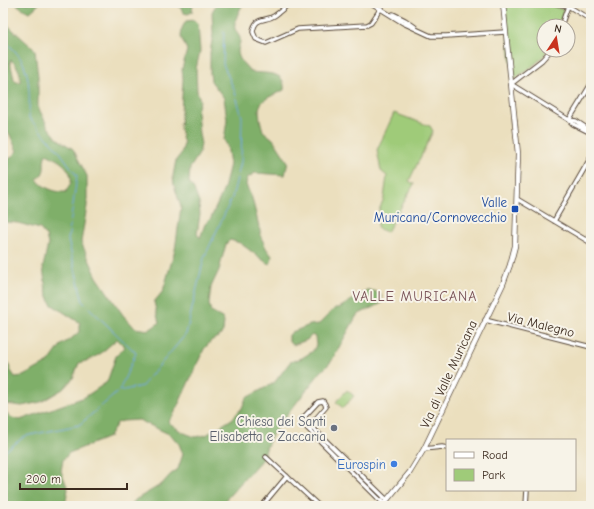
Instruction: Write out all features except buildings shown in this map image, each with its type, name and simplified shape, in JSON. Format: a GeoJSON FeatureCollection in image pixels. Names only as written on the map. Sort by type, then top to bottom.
{"type":"FeatureCollection","features":[{"type":"Feature","properties":{"kind":"street"},"geometry":{"type":"LineString","coordinates":[[290,3],[274,16],[256,23],[253,32],[256,40],[267,43],[298,29],[366,26],[381,8]]}},
{"type":"Feature","properties":{"kind":"street"},"geometry":{"type":"LineString","coordinates":[[371,3],[406,21],[418,31],[436,37],[505,32]]}},
{"type":"Feature","properties":{"kind":"street","name":"Via di Valle Muricana"},"geometry":{"type":"LineString","coordinates":[[384,503],[410,472],[424,449],[508,272],[513,254],[516,223],[518,154],[503,3]]}},
{"type":"Feature","properties":{"kind":"street"},"geometry":{"type":"LineString","coordinates":[[554,3],[568,5],[591,20]]}},
{"type":"Feature","properties":{"kind":"street"},"geometry":{"type":"LineString","coordinates":[[564,18],[568,5]]}},
{"type":"Feature","properties":{"kind":"street"},"geometry":{"type":"LineString","coordinates":[[544,58],[511,84],[570,120],[576,121],[591,132]]}},
{"type":"Feature","properties":{"kind":"street"},"geometry":{"type":"LineString","coordinates":[[570,120],[591,84]]}},
{"type":"Feature","properties":{"kind":"street"},"geometry":{"type":"LineString","coordinates":[[554,221],[591,157]]}},
{"type":"Feature","properties":{"kind":"street"},"geometry":{"type":"LineString","coordinates":[[517,199],[591,243]]}},
{"type":"Feature","properties":{"kind":"street"},"geometry":{"type":"LineString","coordinates":[[587,240],[591,233]]}},
{"type":"Feature","properties":{"kind":"street","name":"Via Malegno"},"geometry":{"type":"LineString","coordinates":[[486,320],[591,347]]}},
{"type":"Feature","properties":{"kind":"street"},"geometry":{"type":"LineString","coordinates":[[319,401],[324,402],[326,407],[311,426],[384,503],[303,424],[303,418],[319,401]]}},
{"type":"Feature","properties":{"kind":"street"},"geometry":{"type":"LineString","coordinates":[[424,449],[446,448]]}},
{"type":"Feature","properties":{"kind":"street"},"geometry":{"type":"LineString","coordinates":[[266,457],[318,506]]}},
{"type":"Feature","properties":{"kind":"street"},"geometry":{"type":"LineString","coordinates":[[262,506],[287,476]]}},
{"type":"Feature","properties":{"kind":"street"},"geometry":{"type":"LineString","coordinates":[[526,506],[528,491]]}},
{"type":"Feature","properties":{"kind":"green space"},"geometry":{"type":"Polygon","coordinates":[[[15,3],[39,3],[30,12],[15,3]]]}},
{"type":"Feature","properties":{"kind":"green space"},"geometry":{"type":"Polygon","coordinates":[[[177,3],[193,3],[192,12],[188,14],[184,13],[177,3]]]}},
{"type":"Feature","properties":{"kind":"green space"},"geometry":{"type":"Polygon","coordinates":[[[217,3],[244,3],[235,23],[235,29],[240,37],[238,54],[243,63],[251,72],[274,74],[282,79],[284,90],[264,101],[259,108],[259,114],[263,131],[273,139],[288,162],[285,175],[255,173],[247,178],[246,185],[252,198],[262,239],[272,256],[271,262],[269,264],[267,263],[240,243],[230,240],[226,244],[219,270],[211,287],[209,304],[211,312],[222,318],[224,322],[223,331],[220,336],[212,340],[204,349],[174,414],[168,422],[182,432],[195,437],[206,435],[232,419],[242,408],[246,398],[274,383],[290,362],[302,358],[313,351],[316,345],[315,337],[312,335],[307,340],[293,345],[289,342],[289,335],[292,332],[310,325],[319,324],[335,308],[339,308],[367,291],[375,291],[381,295],[382,303],[357,315],[331,362],[319,374],[273,433],[263,458],[220,506],[131,506],[135,500],[162,484],[178,469],[183,454],[179,444],[171,435],[139,420],[117,423],[109,437],[69,453],[63,460],[61,471],[68,489],[65,506],[3,506],[3,348],[11,371],[15,377],[23,376],[49,362],[61,345],[80,331],[80,323],[51,304],[46,291],[43,267],[48,244],[46,236],[40,229],[18,223],[5,222],[3,216],[3,159],[9,159],[17,151],[10,135],[3,129],[3,21],[35,50],[38,77],[38,107],[48,127],[58,139],[73,149],[87,176],[87,206],[81,242],[97,277],[123,315],[135,328],[149,330],[159,323],[154,302],[163,291],[175,250],[181,207],[174,185],[173,176],[176,160],[181,154],[184,144],[180,129],[183,79],[182,69],[187,50],[181,37],[182,28],[186,21],[194,20],[198,24],[200,51],[196,69],[197,91],[200,100],[197,111],[201,144],[199,154],[190,168],[189,182],[194,189],[199,203],[200,214],[197,234],[200,238],[205,224],[211,218],[224,189],[230,164],[227,145],[224,140],[227,120],[224,98],[211,81],[210,73],[210,53],[213,34],[212,12],[217,3]],[[11,60],[10,62],[14,79],[16,82],[20,82],[18,70],[11,60]],[[46,154],[43,173],[37,179],[42,185],[50,189],[58,192],[66,192],[71,183],[70,173],[60,161],[46,154]],[[117,339],[100,354],[79,363],[73,378],[63,389],[41,402],[22,406],[6,404],[6,412],[12,418],[20,420],[85,397],[107,382],[116,356],[125,347],[117,339]]]}},
{"type":"Feature","properties":{"kind":"green space"},"geometry":{"type":"Polygon","coordinates":[[[506,3],[543,3],[564,10],[562,18],[536,18],[536,58],[541,58],[513,80],[506,20],[506,3]]]}},
{"type":"Feature","properties":{"kind":"green space"},"geometry":{"type":"Polygon","coordinates":[[[394,113],[430,126],[433,131],[409,181],[414,184],[387,232],[377,228],[378,213],[384,198],[387,176],[381,171],[377,150],[394,113]]]}},
{"type":"Feature","properties":{"kind":"green space"},"geometry":{"type":"Polygon","coordinates":[[[347,390],[354,396],[343,408],[336,402],[347,390]]]}},
{"type":"Feature","properties":{"kind":"waterway"},"geometry":{"type":"LineString","coordinates":[[120,391],[142,386],[186,334],[204,258],[232,198],[241,162],[242,117],[235,92],[223,64],[224,32]]}},
{"type":"Feature","properties":{"kind":"waterway"},"geometry":{"type":"LineString","coordinates":[[3,41],[15,51],[27,74],[29,91],[29,118],[59,151],[77,176],[68,240],[83,302],[136,353],[119,391],[79,425],[25,436],[3,453]]}},
{"type":"Feature","properties":{"kind":"place","name":"Valle Muricana/Cornovecchio"},"geometry":{"type":"Point","coordinates":[515,209]}},
{"type":"Feature","properties":{"kind":"place","name":"Chiesa dei Santi Elisabetta e Zaccaria"},"geometry":{"type":"Point","coordinates":[334,428]}},
{"type":"Feature","properties":{"kind":"place","name":"Eurospin"},"geometry":{"type":"Point","coordinates":[394,464]}},
{"type":"Feature","properties":{"kind":"district","name":"VALLE MURICANA"},"geometry":{"type":"Point","coordinates":[415,296]}}]}
